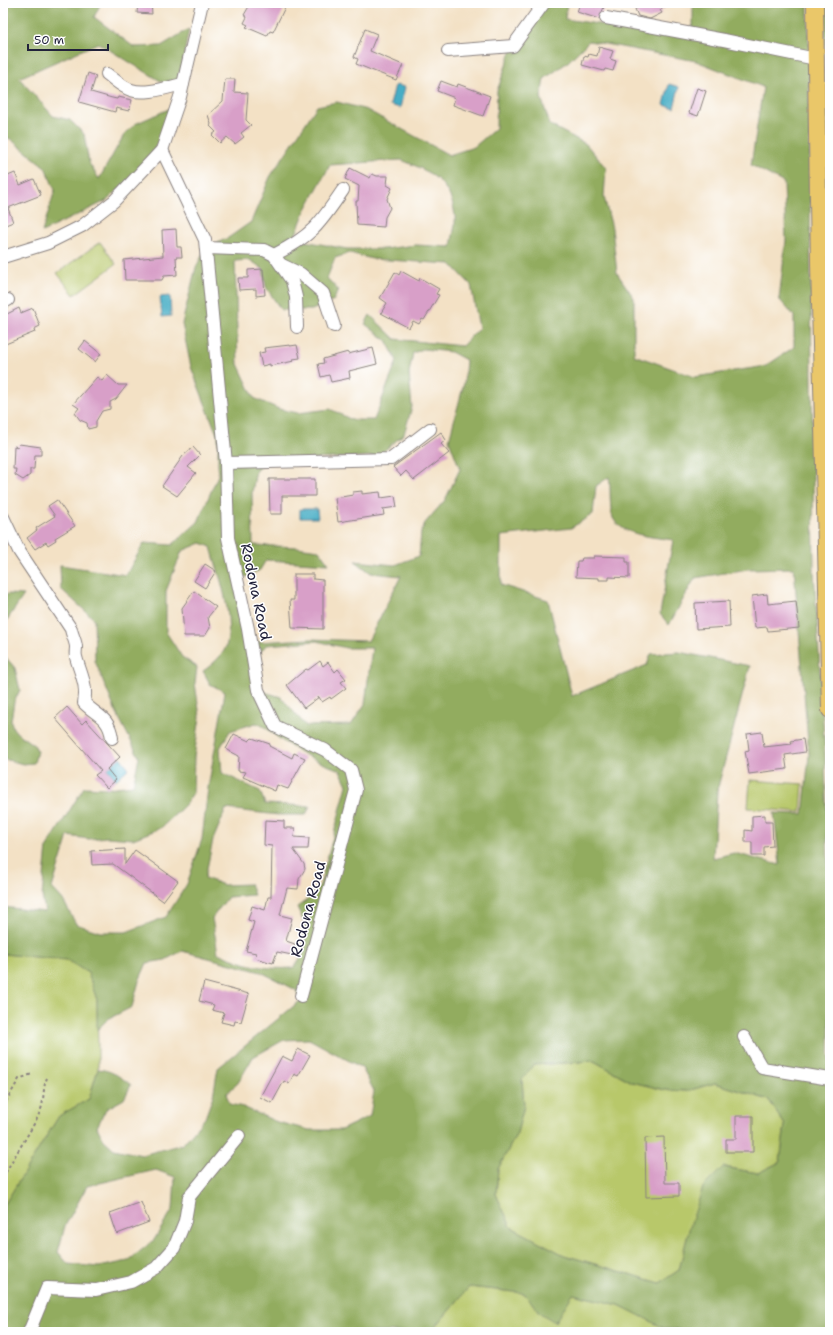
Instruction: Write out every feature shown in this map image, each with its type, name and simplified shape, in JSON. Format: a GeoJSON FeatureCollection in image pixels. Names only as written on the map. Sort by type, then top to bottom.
{"type":"FeatureCollection","features":[{"type":"Feature","properties":{"kind":"main road"},"geometry":{"type":"LineString","coordinates":[[815,3],[825,346],[830,710]]}},
{"type":"Feature","properties":{"kind":"street"},"geometry":{"type":"LineString","coordinates":[[3,257],[48,243],[82,226],[125,191],[162,150],[183,84],[202,3]]}},
{"type":"Feature","properties":{"kind":"street"},"geometry":{"type":"LineString","coordinates":[[448,50],[512,46],[544,3]]}},
{"type":"Feature","properties":{"kind":"street"},"geometry":{"type":"LineString","coordinates":[[606,18],[816,59]]}},
{"type":"Feature","properties":{"kind":"street"},"geometry":{"type":"LineString","coordinates":[[107,74],[123,87],[132,91],[149,90],[183,84]]}},
{"type":"Feature","properties":{"kind":"street","name":"Rodona Road"},"geometry":{"type":"LineString","coordinates":[[162,150],[205,240],[226,463],[228,538],[249,635],[258,690],[275,726],[325,750],[351,770],[356,790],[301,996]]}},
{"type":"Feature","properties":{"kind":"street"},"geometry":{"type":"LineString","coordinates":[[277,260],[319,225],[343,190]]}},
{"type":"Feature","properties":{"kind":"street"},"geometry":{"type":"LineString","coordinates":[[206,248],[264,250],[277,260],[301,274],[323,293],[334,326]]}},
{"type":"Feature","properties":{"kind":"street"},"geometry":{"type":"LineString","coordinates":[[277,260],[292,281],[296,297],[296,327]]}},
{"type":"Feature","properties":{"kind":"street"},"geometry":{"type":"LineString","coordinates":[[226,463],[391,459],[430,428]]}},
{"type":"Feature","properties":{"kind":"street"},"geometry":{"type":"LineString","coordinates":[[3,517],[19,551],[71,629],[72,638],[76,646],[75,655],[84,676],[86,693],[84,703],[101,715],[110,726],[112,738]]}},
{"type":"Feature","properties":{"kind":"street"},"geometry":{"type":"LineString","coordinates":[[744,1037],[762,1068],[830,1079]]}},
{"type":"Feature","properties":{"kind":"street"},"geometry":{"type":"LineString","coordinates":[[29,1332],[47,1288],[96,1290],[131,1282],[156,1268],[174,1248],[185,1221],[189,1197],[239,1136]]}},
{"type":"Feature","properties":{"kind":"path"},"geometry":{"type":"LineString","coordinates":[[3,1107],[19,1079],[32,1074]]}},
{"type":"Feature","properties":{"kind":"path"},"geometry":{"type":"LineString","coordinates":[[3,1178],[39,1114],[44,1102],[44,1084],[47,1078]]}},
{"type":"Feature","properties":{"kind":"green space"},"geometry":{"type":"Polygon","coordinates":[[[3,3],[101,3],[94,17],[134,47],[161,46],[189,29],[177,91],[98,43],[19,78],[53,116],[70,120],[84,134],[89,163],[99,179],[124,135],[135,124],[171,108],[163,136],[141,170],[106,201],[42,232],[55,190],[45,167],[9,138],[3,139],[3,3]]]}},
{"type":"Feature","properties":{"kind":"green space"},"geometry":{"type":"Polygon","coordinates":[[[544,3],[567,3],[565,19],[684,37],[693,25],[693,3],[808,3],[814,571],[825,754],[829,900],[830,1332],[711,1332],[698,1329],[666,1329],[619,1305],[573,1294],[555,1322],[540,1313],[524,1293],[469,1287],[431,1332],[3,1332],[3,1207],[59,1116],[89,1099],[98,1069],[116,1074],[131,1085],[124,1099],[106,1109],[97,1127],[103,1139],[114,1149],[142,1155],[183,1144],[205,1118],[213,1096],[218,1068],[300,1001],[296,990],[261,972],[182,951],[165,960],[147,963],[139,981],[132,1007],[108,1019],[97,1030],[97,1000],[88,973],[67,960],[3,954],[3,907],[45,912],[42,896],[47,847],[84,787],[107,788],[133,785],[139,757],[115,710],[95,661],[94,619],[61,589],[60,565],[126,575],[144,543],[172,545],[198,522],[218,475],[218,437],[191,367],[182,324],[196,267],[206,248],[228,238],[251,222],[270,177],[317,106],[337,102],[367,110],[449,155],[474,147],[496,128],[497,91],[513,46],[544,3]],[[589,41],[568,62],[544,79],[541,97],[550,125],[586,144],[606,168],[604,197],[612,228],[617,273],[634,298],[634,355],[695,377],[766,366],[794,347],[794,316],[779,299],[786,240],[784,183],[751,165],[763,87],[696,61],[589,41]],[[401,160],[330,165],[305,211],[294,239],[347,249],[384,249],[416,245],[451,247],[455,220],[453,204],[444,186],[437,179],[421,169],[401,160]],[[350,253],[335,258],[327,278],[338,290],[334,300],[312,310],[281,310],[266,287],[263,269],[250,260],[235,261],[238,364],[254,398],[279,409],[298,413],[330,409],[352,420],[374,420],[397,361],[386,340],[365,324],[370,315],[395,339],[462,346],[479,328],[471,285],[451,264],[372,259],[350,253]],[[423,349],[413,353],[409,373],[412,407],[404,434],[378,456],[268,461],[256,470],[252,493],[253,545],[297,547],[319,550],[329,564],[266,560],[260,570],[237,581],[248,629],[258,642],[310,639],[368,641],[401,576],[371,573],[355,561],[395,565],[419,556],[421,532],[425,523],[445,500],[460,469],[449,440],[464,383],[466,360],[451,352],[423,349]],[[609,477],[596,486],[593,514],[571,528],[501,536],[501,585],[548,600],[572,696],[647,665],[651,654],[679,652],[750,666],[717,791],[713,858],[734,853],[780,865],[774,813],[803,814],[809,755],[794,568],[748,569],[695,578],[669,625],[660,614],[673,540],[640,535],[624,529],[617,524],[612,514],[609,477]],[[201,543],[182,551],[166,591],[166,632],[182,657],[197,667],[195,683],[200,717],[194,757],[193,793],[185,805],[161,828],[133,839],[107,837],[89,839],[68,836],[52,888],[63,900],[76,924],[100,932],[126,932],[166,917],[187,884],[202,839],[208,788],[225,692],[210,684],[203,671],[224,651],[227,643],[228,631],[227,607],[211,547],[201,543]],[[317,641],[266,645],[254,660],[258,690],[281,697],[306,726],[351,725],[365,704],[372,648],[346,648],[317,641]],[[256,723],[230,731],[220,748],[222,773],[260,791],[265,804],[310,806],[306,815],[278,815],[226,809],[213,840],[205,878],[224,885],[250,884],[254,895],[228,897],[212,918],[218,953],[237,961],[255,966],[293,968],[304,953],[305,925],[297,907],[307,900],[320,885],[347,785],[340,770],[304,754],[256,723]],[[309,1039],[284,1040],[253,1057],[238,1083],[226,1094],[230,1104],[243,1107],[277,1122],[309,1130],[341,1130],[370,1116],[374,1091],[362,1068],[309,1039]],[[594,1061],[533,1065],[522,1080],[524,1106],[517,1133],[498,1169],[496,1194],[511,1227],[564,1255],[660,1283],[679,1270],[689,1230],[703,1187],[723,1167],[758,1173],[780,1162],[785,1125],[769,1100],[715,1083],[687,1091],[665,1090],[632,1082],[594,1061]],[[156,1170],[87,1186],[65,1226],[58,1252],[68,1264],[99,1267],[128,1261],[154,1240],[173,1209],[175,1177],[156,1170]]]}},
{"type":"Feature","properties":{"kind":"green space"},"geometry":{"type":"Polygon","coordinates":[[[825,3],[830,3],[830,440],[826,299],[825,3]]]}},
{"type":"Feature","properties":{"kind":"green space"},"geometry":{"type":"Polygon","coordinates":[[[100,242],[116,264],[74,295],[57,273],[100,242]]]}},
{"type":"Feature","properties":{"kind":"green space"},"geometry":{"type":"Polygon","coordinates":[[[8,594],[24,595],[3,626],[3,597],[8,594]]]}},
{"type":"Feature","properties":{"kind":"green space"},"geometry":{"type":"Polygon","coordinates":[[[3,654],[15,668],[20,690],[14,702],[11,721],[13,728],[17,733],[35,746],[37,751],[34,763],[23,764],[4,759],[3,761],[3,654]]]}},
{"type":"Feature","properties":{"kind":"green space"},"geometry":{"type":"Polygon","coordinates":[[[750,780],[803,784],[801,812],[748,808],[750,780]]]}},
{"type":"Feature","properties":{"kind":"green space"},"geometry":{"type":"Polygon","coordinates":[[[3,954],[67,960],[88,973],[97,1000],[98,1069],[89,1099],[59,1116],[3,1207],[3,954]]]}},
{"type":"Feature","properties":{"kind":"green space"},"geometry":{"type":"Polygon","coordinates":[[[594,1061],[632,1082],[665,1090],[687,1091],[715,1083],[769,1100],[785,1125],[780,1162],[758,1173],[723,1167],[689,1230],[679,1270],[660,1283],[564,1255],[511,1227],[496,1194],[498,1169],[517,1133],[524,1106],[522,1079],[533,1065],[594,1061]]]}},
{"type":"Feature","properties":{"kind":"green space"},"geometry":{"type":"Polygon","coordinates":[[[469,1287],[524,1293],[540,1313],[573,1294],[619,1305],[666,1328],[698,1329],[711,1332],[431,1332],[469,1287]]]}},
{"type":"Feature","properties":{"kind":"water"},"geometry":{"type":"Polygon","coordinates":[[[669,84],[679,87],[674,108],[664,105],[669,84]]]}},
{"type":"Feature","properties":{"kind":"water"},"geometry":{"type":"Polygon","coordinates":[[[395,85],[405,87],[400,108],[390,105],[395,85]]]}},
{"type":"Feature","properties":{"kind":"water"},"geometry":{"type":"Polygon","coordinates":[[[170,296],[171,316],[162,317],[160,297],[170,296]]]}},
{"type":"Feature","properties":{"kind":"water"},"geometry":{"type":"Polygon","coordinates":[[[300,509],[317,509],[318,518],[300,518],[300,509]]]}},
{"type":"Feature","properties":{"kind":"water"},"geometry":{"type":"Polygon","coordinates":[[[120,757],[129,768],[116,780],[107,769],[120,757]]]}},
{"type":"Feature","properties":{"kind":"building"},"geometry":{"type":"Polygon","coordinates":[[[138,3],[151,3],[152,14],[137,13],[138,3]]]}},
{"type":"Feature","properties":{"kind":"building"},"geometry":{"type":"Polygon","coordinates":[[[251,3],[287,3],[273,32],[270,31],[267,36],[246,27],[248,25],[244,23],[247,17],[244,15],[251,3]]]}},
{"type":"Feature","properties":{"kind":"building"},"geometry":{"type":"Polygon","coordinates":[[[580,3],[589,3],[604,7],[599,19],[577,12],[580,3]]]}},
{"type":"Feature","properties":{"kind":"building"},"geometry":{"type":"Polygon","coordinates":[[[649,3],[676,3],[660,10],[662,13],[650,19],[638,16],[635,9],[649,3]]]}},
{"type":"Feature","properties":{"kind":"building"},"geometry":{"type":"Polygon","coordinates":[[[365,29],[377,34],[370,51],[403,65],[396,80],[356,64],[358,59],[354,57],[365,29]]]}},
{"type":"Feature","properties":{"kind":"building"},"geometry":{"type":"Polygon","coordinates":[[[599,47],[613,51],[610,59],[616,61],[613,71],[605,69],[604,71],[582,65],[584,56],[588,57],[589,54],[597,56],[599,47]]]}},
{"type":"Feature","properties":{"kind":"building"},"geometry":{"type":"Polygon","coordinates":[[[88,73],[96,76],[91,92],[117,99],[118,97],[132,100],[129,111],[116,108],[115,112],[79,102],[88,73]]]}},
{"type":"Feature","properties":{"kind":"building"},"geometry":{"type":"Polygon","coordinates":[[[225,79],[235,79],[234,92],[248,93],[246,120],[251,125],[241,133],[244,137],[235,144],[227,137],[220,143],[212,135],[216,132],[210,126],[211,124],[208,115],[223,101],[225,79]]]}},
{"type":"Feature","properties":{"kind":"building"},"geometry":{"type":"Polygon","coordinates":[[[441,81],[457,87],[458,84],[490,96],[483,116],[453,105],[455,98],[437,91],[441,81]]]}},
{"type":"Feature","properties":{"kind":"building"},"geometry":{"type":"Polygon","coordinates":[[[697,88],[706,91],[698,116],[689,113],[697,88]]]}},
{"type":"Feature","properties":{"kind":"building"},"geometry":{"type":"Polygon","coordinates":[[[350,168],[370,178],[372,174],[377,176],[388,176],[387,185],[392,188],[387,199],[390,208],[385,217],[384,227],[357,225],[356,201],[358,201],[359,186],[345,179],[350,168]]]}},
{"type":"Feature","properties":{"kind":"building"},"geometry":{"type":"Polygon","coordinates":[[[15,173],[20,185],[34,179],[41,195],[8,208],[13,222],[3,226],[3,189],[7,187],[3,178],[15,173]]]}},
{"type":"Feature","properties":{"kind":"building"},"geometry":{"type":"Polygon","coordinates":[[[176,229],[177,247],[181,247],[182,257],[176,257],[177,275],[164,276],[162,280],[125,280],[124,260],[163,256],[162,230],[176,229]]]}},
{"type":"Feature","properties":{"kind":"building"},"geometry":{"type":"Polygon","coordinates":[[[263,269],[265,295],[256,296],[256,289],[239,290],[238,278],[248,278],[248,270],[263,269]]]}},
{"type":"Feature","properties":{"kind":"building"},"geometry":{"type":"Polygon","coordinates":[[[401,271],[419,281],[420,278],[439,289],[436,294],[439,295],[424,320],[422,319],[419,324],[413,321],[409,328],[381,313],[387,303],[380,298],[395,272],[399,275],[401,271]]]}},
{"type":"Feature","properties":{"kind":"building"},"geometry":{"type":"Polygon","coordinates":[[[19,308],[21,313],[33,308],[40,326],[34,329],[35,332],[3,345],[3,316],[19,308]]]}},
{"type":"Feature","properties":{"kind":"building"},"geometry":{"type":"Polygon","coordinates":[[[85,341],[101,354],[95,362],[79,349],[85,341]]]}},
{"type":"Feature","properties":{"kind":"building"},"geometry":{"type":"Polygon","coordinates":[[[297,345],[300,358],[293,359],[294,361],[270,366],[270,364],[262,366],[259,353],[265,352],[264,348],[297,345]]]}},
{"type":"Feature","properties":{"kind":"building"},"geometry":{"type":"Polygon","coordinates":[[[373,348],[377,364],[349,371],[350,378],[331,382],[329,375],[321,377],[318,364],[324,363],[323,359],[348,352],[348,354],[373,348]]]}},
{"type":"Feature","properties":{"kind":"building"},"geometry":{"type":"Polygon","coordinates":[[[107,375],[118,385],[127,385],[116,399],[110,402],[110,409],[102,411],[96,421],[96,427],[88,429],[87,423],[80,420],[75,413],[79,408],[73,404],[97,377],[102,381],[107,375]]]}},
{"type":"Feature","properties":{"kind":"building"},"geometry":{"type":"Polygon","coordinates":[[[441,432],[446,440],[441,444],[449,453],[414,480],[406,471],[401,476],[393,467],[441,432]]]}},
{"type":"Feature","properties":{"kind":"building"},"geometry":{"type":"Polygon","coordinates":[[[19,444],[41,447],[41,455],[35,455],[34,469],[30,469],[30,475],[23,480],[15,475],[16,469],[13,469],[14,446],[18,447],[19,444]]]}},
{"type":"Feature","properties":{"kind":"building"},"geometry":{"type":"Polygon","coordinates":[[[193,447],[200,455],[188,467],[196,473],[177,496],[162,486],[183,456],[193,447]]]}},
{"type":"Feature","properties":{"kind":"building"},"geometry":{"type":"Polygon","coordinates":[[[269,479],[315,479],[315,496],[282,496],[282,514],[270,514],[269,479]]]}},
{"type":"Feature","properties":{"kind":"building"},"geometry":{"type":"Polygon","coordinates":[[[362,491],[362,494],[380,492],[381,498],[395,496],[397,507],[383,509],[384,515],[338,522],[335,498],[353,495],[353,492],[362,491]]]}},
{"type":"Feature","properties":{"kind":"building"},"geometry":{"type":"Polygon","coordinates":[[[57,500],[75,526],[55,538],[56,540],[48,545],[46,542],[35,549],[27,538],[37,530],[36,528],[55,516],[48,506],[57,500]]]}},
{"type":"Feature","properties":{"kind":"building"},"geometry":{"type":"Polygon","coordinates":[[[594,556],[626,557],[626,562],[629,562],[629,578],[609,577],[609,580],[599,580],[599,578],[576,577],[577,561],[581,561],[582,558],[594,558],[594,556]]]}},
{"type":"Feature","properties":{"kind":"building"},"geometry":{"type":"Polygon","coordinates":[[[205,564],[216,571],[205,588],[194,581],[205,564]]]}},
{"type":"Feature","properties":{"kind":"building"},"geometry":{"type":"Polygon","coordinates":[[[294,574],[313,574],[313,579],[323,580],[323,629],[292,628],[290,600],[294,600],[294,574]]]}},
{"type":"Feature","properties":{"kind":"building"},"geometry":{"type":"Polygon","coordinates":[[[194,591],[216,607],[208,617],[210,628],[205,636],[184,636],[182,608],[194,591]]]}},
{"type":"Feature","properties":{"kind":"building"},"geometry":{"type":"Polygon","coordinates":[[[767,594],[768,604],[796,601],[799,628],[768,631],[767,627],[755,628],[752,596],[767,594]]]}},
{"type":"Feature","properties":{"kind":"building"},"geometry":{"type":"Polygon","coordinates":[[[729,601],[730,627],[696,629],[695,603],[729,601]]]}},
{"type":"Feature","properties":{"kind":"building"},"geometry":{"type":"Polygon","coordinates":[[[320,661],[323,666],[328,662],[335,672],[338,669],[346,679],[341,682],[346,688],[331,699],[330,697],[322,702],[319,697],[304,708],[287,685],[306,669],[308,670],[320,661]]]}},
{"type":"Feature","properties":{"kind":"building"},"geometry":{"type":"Polygon","coordinates":[[[67,707],[82,724],[86,720],[120,757],[107,769],[116,780],[107,788],[95,775],[101,771],[55,718],[67,707]]]}},
{"type":"Feature","properties":{"kind":"building"},"geometry":{"type":"Polygon","coordinates":[[[762,732],[764,747],[792,744],[791,741],[803,739],[805,752],[785,755],[787,769],[749,774],[745,751],[749,750],[747,734],[762,732]]]}},
{"type":"Feature","properties":{"kind":"building"},"geometry":{"type":"Polygon","coordinates":[[[234,734],[249,741],[252,738],[270,744],[269,746],[292,758],[294,753],[305,758],[288,789],[277,785],[275,791],[243,777],[246,772],[238,771],[239,756],[226,749],[234,734]]]}},
{"type":"Feature","properties":{"kind":"building"},"geometry":{"type":"Polygon","coordinates":[[[765,815],[765,822],[772,822],[773,846],[764,847],[764,856],[752,856],[752,842],[745,842],[745,830],[752,831],[752,816],[765,815]]]}},
{"type":"Feature","properties":{"kind":"building"},"geometry":{"type":"Polygon","coordinates":[[[265,820],[284,821],[284,828],[295,828],[294,837],[309,838],[308,849],[293,849],[304,864],[305,869],[299,879],[298,889],[287,888],[280,915],[292,918],[286,941],[295,944],[292,955],[277,952],[273,963],[255,958],[256,953],[246,951],[254,922],[248,920],[252,906],[265,910],[268,897],[271,897],[272,846],[264,845],[265,820]]]}},
{"type":"Feature","properties":{"kind":"building"},"geometry":{"type":"Polygon","coordinates":[[[125,849],[125,864],[135,850],[178,881],[163,901],[113,864],[92,865],[91,851],[125,849]]]}},
{"type":"Feature","properties":{"kind":"building"},"geometry":{"type":"Polygon","coordinates":[[[204,982],[249,994],[241,1022],[235,1021],[234,1025],[221,1022],[224,1013],[212,1010],[214,1005],[199,1001],[204,982]]]}},
{"type":"Feature","properties":{"kind":"building"},"geometry":{"type":"Polygon","coordinates":[[[298,1049],[310,1055],[298,1076],[294,1074],[289,1084],[284,1081],[272,1103],[260,1097],[282,1056],[292,1061],[298,1049]]]}},
{"type":"Feature","properties":{"kind":"building"},"geometry":{"type":"Polygon","coordinates":[[[736,1116],[753,1116],[753,1152],[726,1152],[726,1139],[736,1139],[736,1116]]]}},
{"type":"Feature","properties":{"kind":"building"},"geometry":{"type":"Polygon","coordinates":[[[664,1137],[665,1183],[679,1183],[679,1196],[646,1197],[645,1138],[664,1137]]]}},
{"type":"Feature","properties":{"kind":"building"},"geometry":{"type":"Polygon","coordinates":[[[141,1202],[149,1222],[117,1234],[110,1213],[141,1202]]]}}]}
